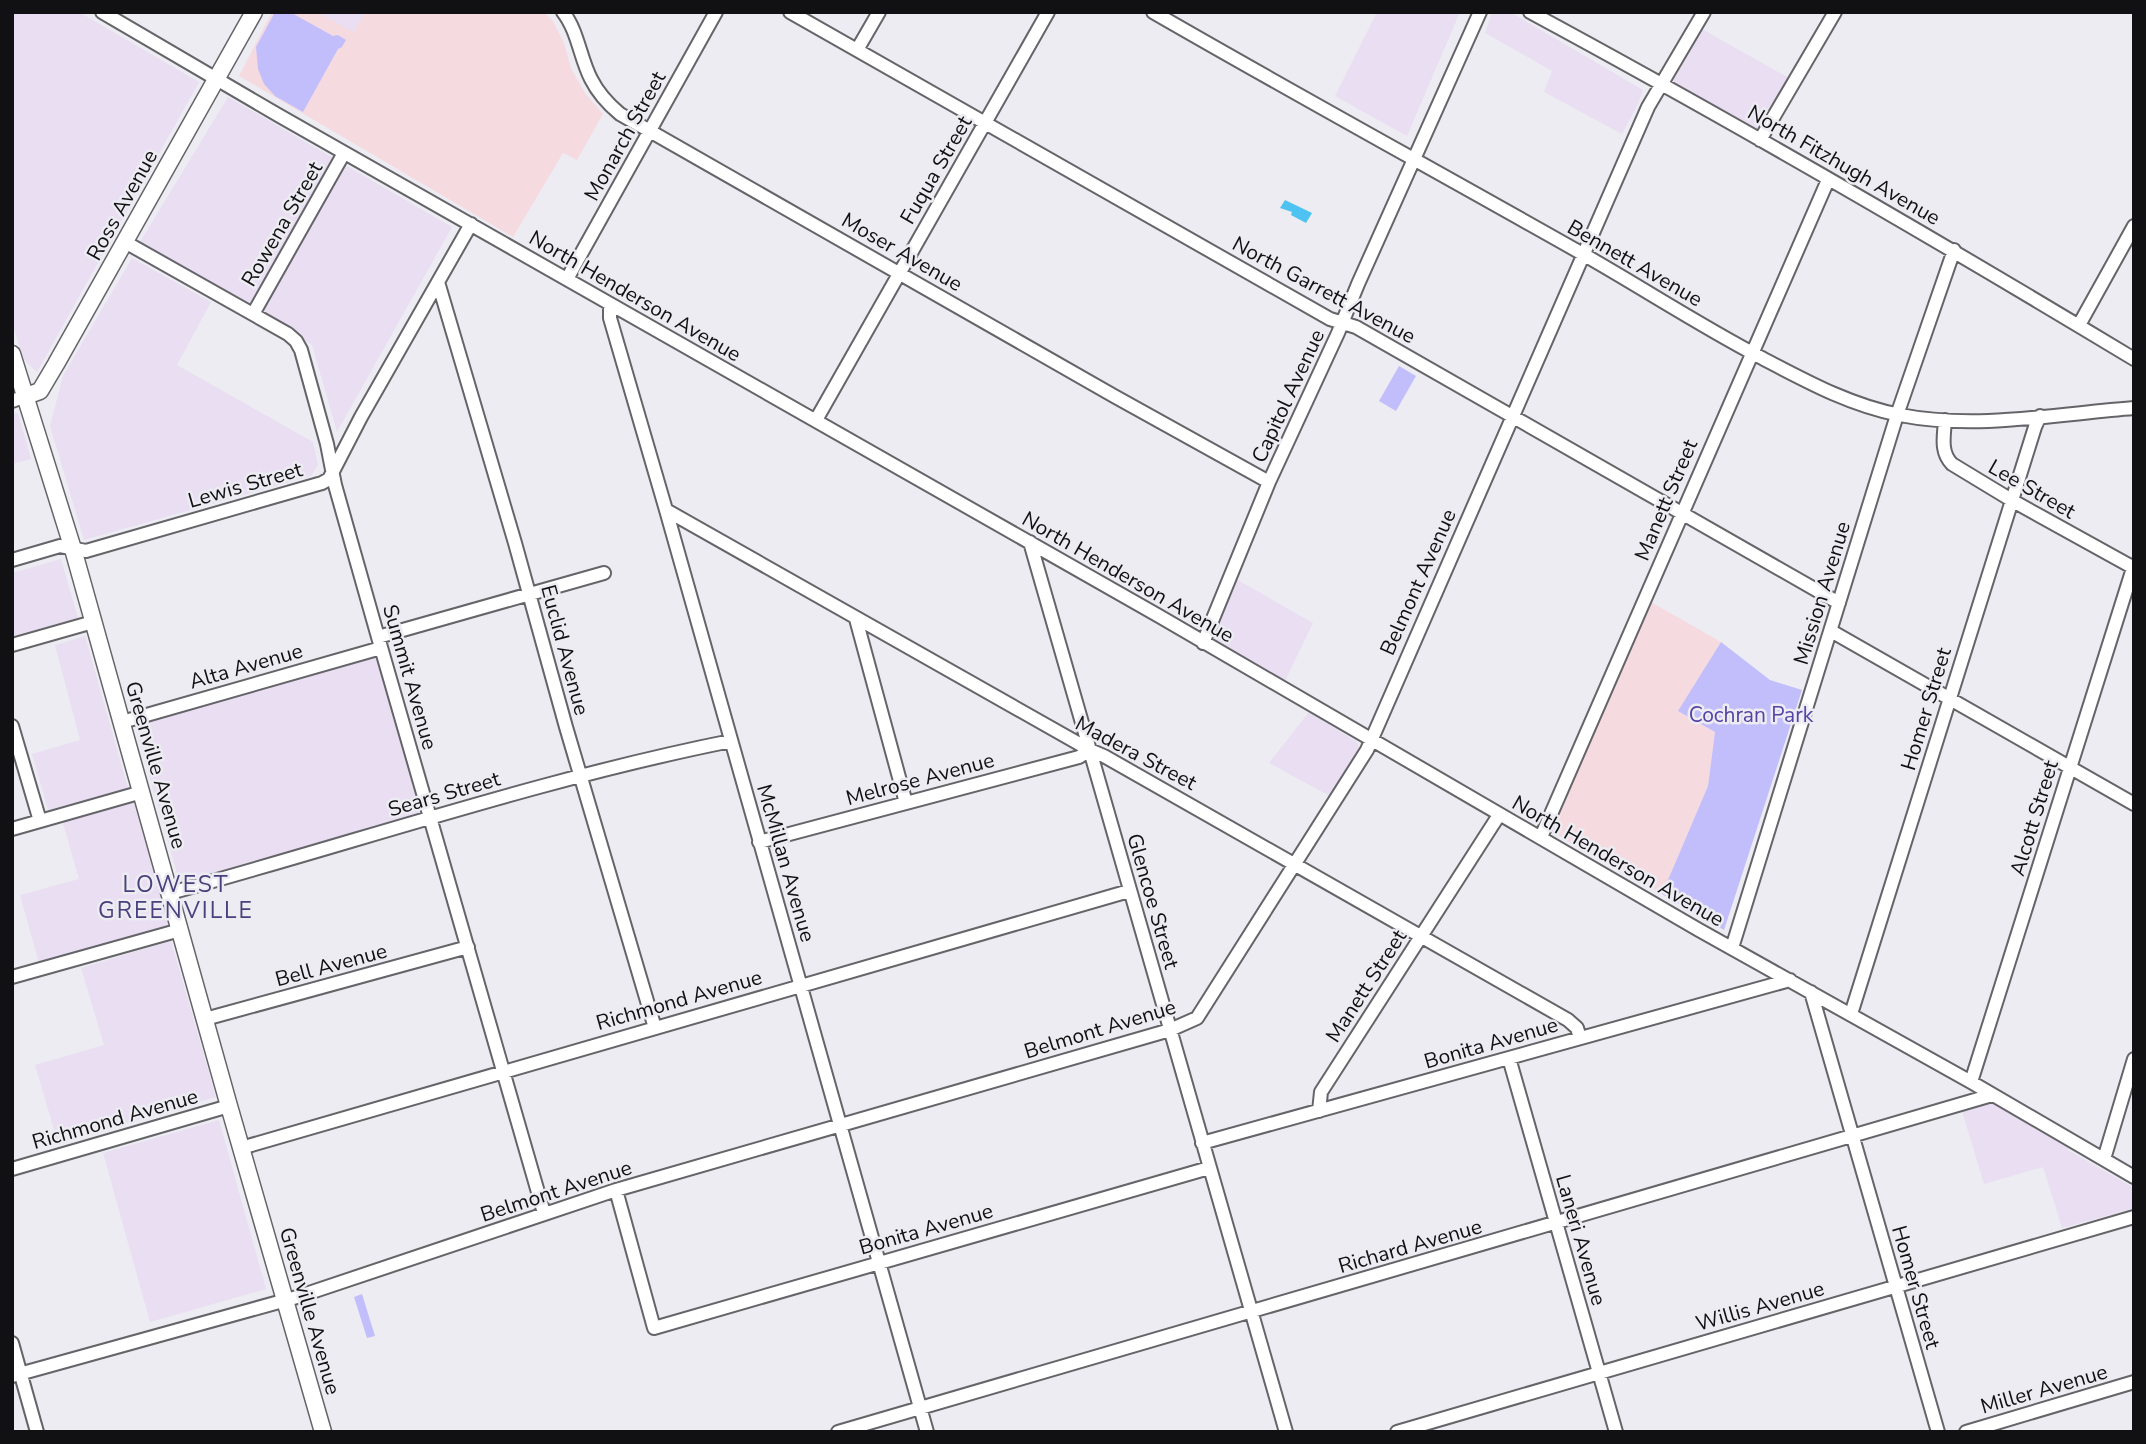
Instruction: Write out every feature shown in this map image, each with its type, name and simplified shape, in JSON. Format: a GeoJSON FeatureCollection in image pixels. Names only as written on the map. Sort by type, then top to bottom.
{"type":"FeatureCollection","features":[{"type":"Feature","properties":{"kind":"main road","name":"Ross Avenue"},"geometry":{"type":"LineString","coordinates":[[19,399],[40,391],[254,12]]}},
{"type":"Feature","properties":{"kind":"main road","name":"Greenville Avenue"},"geometry":{"type":"LineString","coordinates":[[12,354],[19,399],[73,549],[323,1432]]}},
{"type":"Feature","properties":{"kind":"street","name":"North Henderson Avenue"},"geometry":{"type":"LineString","coordinates":[[102,12],[2134,1177]]}},
{"type":"Feature","properties":{"kind":"street","name":"Moser Avenue"},"geometry":{"type":"LineString","coordinates":[[563,12],[569,21],[591,80],[605,101],[620,114],[1269,482]]}},
{"type":"Feature","properties":{"kind":"street","name":"Monarch Street"},"geometry":{"type":"LineString","coordinates":[[567,279],[716,12]]}},
{"type":"Feature","properties":{"kind":"street","name":"North Garrett Avenue"},"geometry":{"type":"LineString","coordinates":[[790,12],[1330,319],[1356,327],[1839,603]]}},
{"type":"Feature","properties":{"kind":"street"},"geometry":{"type":"LineString","coordinates":[[857,50],[878,12]]}},
{"type":"Feature","properties":{"kind":"street","name":"Fuqua Street"},"geometry":{"type":"LineString","coordinates":[[817,420],[1048,12]]}},
{"type":"Feature","properties":{"kind":"street","name":"Bennett Avenue"},"geometry":{"type":"LineString","coordinates":[[1153,12],[1583,254],[1668,306],[1809,384],[1836,396],[1897,415],[1945,421],[2133,407]]}},
{"type":"Feature","properties":{"kind":"street","name":"Capitol Avenue"},"geometry":{"type":"LineString","coordinates":[[1203,643],[1269,482],[1480,12]]}},
{"type":"Feature","properties":{"kind":"street","name":"North Fitzhugh Avenue"},"geometry":{"type":"LineString","coordinates":[[1530,12],[1954,250],[2134,359]]}},
{"type":"Feature","properties":{"kind":"street","name":"Belmont Avenue"},"geometry":{"type":"LineString","coordinates":[[17,1375],[286,1300],[616,1190],[1170,1030],[1197,1018],[1367,750],[1648,107],[1704,12]]}},
{"type":"Feature","properties":{"kind":"street"},"geometry":{"type":"LineString","coordinates":[[1760,140],[1835,12]]}},
{"type":"Feature","properties":{"kind":"street","name":"Rowena Street"},"geometry":{"type":"LineString","coordinates":[[253,314],[344,153]]}},
{"type":"Feature","properties":{"kind":"street","name":"Manett Street"},"geometry":{"type":"LineString","coordinates":[[1541,837],[1828,180]]}},
{"type":"Feature","properties":{"kind":"street","name":"Lewis Street"},"geometry":{"type":"LineString","coordinates":[[12,560],[60,546],[86,551],[329,479],[361,417],[471,224]]}},
{"type":"Feature","properties":{"kind":"street"},"geometry":{"type":"LineString","coordinates":[[2079,325],[2134,226]]}},
{"type":"Feature","properties":{"kind":"street","name":"Summit Avenue"},"geometry":{"type":"LineString","coordinates":[[125,242],[288,334],[301,350],[379,643],[544,1213]]}},
{"type":"Feature","properties":{"kind":"street","name":"Mission Avenue"},"geometry":{"type":"LineString","coordinates":[[1732,948],[1897,415],[1954,250]]}},
{"type":"Feature","properties":{"kind":"street","name":"Euclid Avenue"},"geometry":{"type":"LineString","coordinates":[[438,282],[655,1028]]}},
{"type":"Feature","properties":{"kind":"street","name":"McMillan Avenue"},"geometry":{"type":"LineString","coordinates":[[610,305],[610,318],[928,1432]]}},
{"type":"Feature","properties":{"kind":"street","name":"Homer Street"},"geometry":{"type":"LineString","coordinates":[[1851,1014],[2040,416]]}},
{"type":"Feature","properties":{"kind":"street","name":"Lee Street"},"geometry":{"type":"LineString","coordinates":[[1945,421],[1944,445],[1947,459],[1952,464],[2133,567]]}},
{"type":"Feature","properties":{"kind":"street","name":"Madera Street"},"geometry":{"type":"LineString","coordinates":[[666,510],[856,620],[1104,756],[1568,1020],[1577,1028],[1580,1038]]}},
{"type":"Feature","properties":{"kind":"street","name":"Glencoe Street"},"geometry":{"type":"LineString","coordinates":[[1030,542],[1286,1432]]}},
{"type":"Feature","properties":{"kind":"street","name":"Alcott Street"},"geometry":{"type":"LineString","coordinates":[[1971,1082],[2133,567]]}},
{"type":"Feature","properties":{"kind":"street","name":"Alta Avenue"},"geometry":{"type":"LineString","coordinates":[[122,722],[379,643],[530,593],[604,573]]}},
{"type":"Feature","properties":{"kind":"street"},"geometry":{"type":"LineString","coordinates":[[856,620],[906,803]]}},
{"type":"Feature","properties":{"kind":"street"},"geometry":{"type":"LineString","coordinates":[[12,645],[93,622]]}},
{"type":"Feature","properties":{"kind":"street"},"geometry":{"type":"LineString","coordinates":[[1831,631],[2134,804]]}},
{"type":"Feature","properties":{"kind":"street"},"geometry":{"type":"LineString","coordinates":[[12,726],[40,821]]}},
{"type":"Feature","properties":{"kind":"street","name":"Sears Street"},"geometry":{"type":"LineString","coordinates":[[170,893],[580,775],[731,741]]}},
{"type":"Feature","properties":{"kind":"street","name":"Melrose Avenue"},"geometry":{"type":"LineString","coordinates":[[760,842],[1081,757],[1090,750]]}},
{"type":"Feature","properties":{"kind":"street"},"geometry":{"type":"LineString","coordinates":[[12,829],[142,792]]}},
{"type":"Feature","properties":{"kind":"street","name":"Manett Street"},"geometry":{"type":"LineString","coordinates":[[1319,1111],[1321,1092],[1499,815]]}},
{"type":"Feature","properties":{"kind":"street","name":"Richmond Avenue"},"geometry":{"type":"LineString","coordinates":[[241,1148],[1129,891]]}},
{"type":"Feature","properties":{"kind":"street"},"geometry":{"type":"LineString","coordinates":[[12,977],[180,930]]}},
{"type":"Feature","properties":{"kind":"street","name":"Bell Avenue"},"geometry":{"type":"LineString","coordinates":[[205,1019],[468,947]]}},
{"type":"Feature","properties":{"kind":"street","name":"Bonita Avenue"},"geometry":{"type":"LineString","coordinates":[[1202,1143],[1790,980]]}},
{"type":"Feature","properties":{"kind":"street","name":"Homer Street"},"geometry":{"type":"LineString","coordinates":[[1811,992],[1938,1432]]}},
{"type":"Feature","properties":{"kind":"street","name":"Laneri Avenue"},"geometry":{"type":"LineString","coordinates":[[1509,1058],[1616,1432]]}},
{"type":"Feature","properties":{"kind":"street"},"geometry":{"type":"LineString","coordinates":[[2104,1159],[2134,1059]]}},
{"type":"Feature","properties":{"kind":"street","name":"Richard Avenue"},"geometry":{"type":"LineString","coordinates":[[838,1432],[1992,1095]]}},
{"type":"Feature","properties":{"kind":"street","name":"Richmond Avenue"},"geometry":{"type":"LineString","coordinates":[[12,1169],[229,1106]]}},
{"type":"Feature","properties":{"kind":"street","name":"Bonita Avenue"},"geometry":{"type":"LineString","coordinates":[[616,1190],[654,1328],[1209,1168]]}},
{"type":"Feature","properties":{"kind":"street","name":"Willis Avenue"},"geometry":{"type":"LineString","coordinates":[[1397,1432],[2134,1217]]}},
{"type":"Feature","properties":{"kind":"street"},"geometry":{"type":"LineString","coordinates":[[12,1343],[17,1375],[37,1432]]}},
{"type":"Feature","properties":{"kind":"street","name":"Miller Avenue"},"geometry":{"type":"LineString","coordinates":[[1966,1432],[2134,1382]]}},
{"type":"Feature","properties":{"kind":"shaded area"},"geometry":{"type":"Polygon","coordinates":[[[12,12],[79,12],[199,82],[37,372],[22,357],[12,321],[12,12]]]}},
{"type":"Feature","properties":{"kind":"shaded area"},"geometry":{"type":"Polygon","coordinates":[[[272,12],[316,12],[354,32],[365,12],[544,12],[553,21],[564,43],[571,68],[585,93],[603,114],[577,160],[563,153],[513,237],[239,76],[272,12]]]}},
{"type":"Feature","properties":{"kind":"shaded area"},"geometry":{"type":"Polygon","coordinates":[[[316,12],[365,12],[355,33],[316,12]]]}},
{"type":"Feature","properties":{"kind":"shaded area"},"geometry":{"type":"Polygon","coordinates":[[[1377,12],[1460,12],[1407,136],[1335,96],[1377,12]]]}},
{"type":"Feature","properties":{"kind":"shaded area"},"geometry":{"type":"Polygon","coordinates":[[[1492,12],[1510,12],[1643,90],[1622,134],[1544,92],[1552,71],[1485,33],[1492,12]]]}},
{"type":"Feature","properties":{"kind":"shaded area"},"geometry":{"type":"Polygon","coordinates":[[[1702,29],[1789,78],[1760,130],[1673,82],[1702,29]]]}},
{"type":"Feature","properties":{"kind":"shaded area"},"geometry":{"type":"Polygon","coordinates":[[[228,97],[452,227],[337,432],[312,345],[140,242],[228,97]]]}},
{"type":"Feature","properties":{"kind":"shaded area"},"geometry":{"type":"Polygon","coordinates":[[[132,258],[211,302],[177,365],[313,442],[318,465],[311,476],[84,540],[50,426],[63,376],[132,258]]]}},
{"type":"Feature","properties":{"kind":"shaded area"},"geometry":{"type":"Polygon","coordinates":[[[18,413],[31,459],[12,464],[12,414],[18,413]]]}},
{"type":"Feature","properties":{"kind":"shaded area"},"geometry":{"type":"Polygon","coordinates":[[[61,559],[78,618],[12,636],[12,573],[61,559]]]}},
{"type":"Feature","properties":{"kind":"shaded area"},"geometry":{"type":"Polygon","coordinates":[[[1236,579],[1313,623],[1283,685],[1214,643],[1211,637],[1236,579]]]}},
{"type":"Feature","properties":{"kind":"shaded area"},"geometry":{"type":"Polygon","coordinates":[[[1651,602],[1721,642],[1679,711],[1715,732],[1708,786],[1662,894],[1552,832],[1651,602]]]}},
{"type":"Feature","properties":{"kind":"shaded area"},"geometry":{"type":"Polygon","coordinates":[[[85,636],[128,788],[48,810],[32,754],[80,740],[55,645],[85,636]]]}},
{"type":"Feature","properties":{"kind":"shaded area"},"geometry":{"type":"Polygon","coordinates":[[[376,657],[421,816],[180,884],[135,725],[376,657]]]}},
{"type":"Feature","properties":{"kind":"shaded area"},"geometry":{"type":"Polygon","coordinates":[[[1309,712],[1357,742],[1360,750],[1330,796],[1269,763],[1309,712]]]}},
{"type":"Feature","properties":{"kind":"shaded area"},"geometry":{"type":"Polygon","coordinates":[[[130,801],[138,803],[172,923],[39,963],[20,895],[79,879],[62,820],[130,801]]]}},
{"type":"Feature","properties":{"kind":"shaded area"},"geometry":{"type":"Polygon","coordinates":[[[171,941],[216,1097],[58,1143],[35,1065],[104,1045],[81,968],[171,941]]]}},
{"type":"Feature","properties":{"kind":"shaded area"},"geometry":{"type":"Polygon","coordinates":[[[1992,1103],[2134,1188],[2134,1208],[2062,1228],[2043,1167],[1984,1184],[1962,1111],[1992,1103]]]}},
{"type":"Feature","properties":{"kind":"shaded area"},"geometry":{"type":"Polygon","coordinates":[[[219,1120],[266,1289],[150,1322],[103,1153],[219,1120]]]}},
{"type":"Feature","properties":{"kind":"green space"},"geometry":{"type":"Polygon","coordinates":[[[275,12],[290,12],[333,36],[338,35],[346,40],[338,49],[303,112],[275,96],[264,84],[258,69],[256,47],[275,12]]]}},
{"type":"Feature","properties":{"kind":"green space"},"geometry":{"type":"Polygon","coordinates":[[[1399,366],[1416,376],[1396,411],[1379,401],[1399,366]]]}},
{"type":"Feature","properties":{"kind":"green space","name":"Cochran Park"},"geometry":{"type":"Polygon","coordinates":[[[1721,642],[1770,680],[1802,690],[1724,930],[1662,894],[1708,786],[1715,732],[1678,711],[1721,642]]]}},
{"type":"Feature","properties":{"kind":"green space"},"geometry":{"type":"Polygon","coordinates":[[[362,1294],[375,1336],[367,1338],[354,1297],[362,1294]]]}},
{"type":"Feature","properties":{"kind":"water"},"geometry":{"type":"Polygon","coordinates":[[[1285,200],[1312,213],[1306,223],[1291,215],[1292,212],[1280,208],[1285,200]]]}},
{"type":"Feature","properties":{"kind":"district","name":"LOWEST GREENVILLE"},"geometry":{"type":"Point","coordinates":[176,897]}}]}
